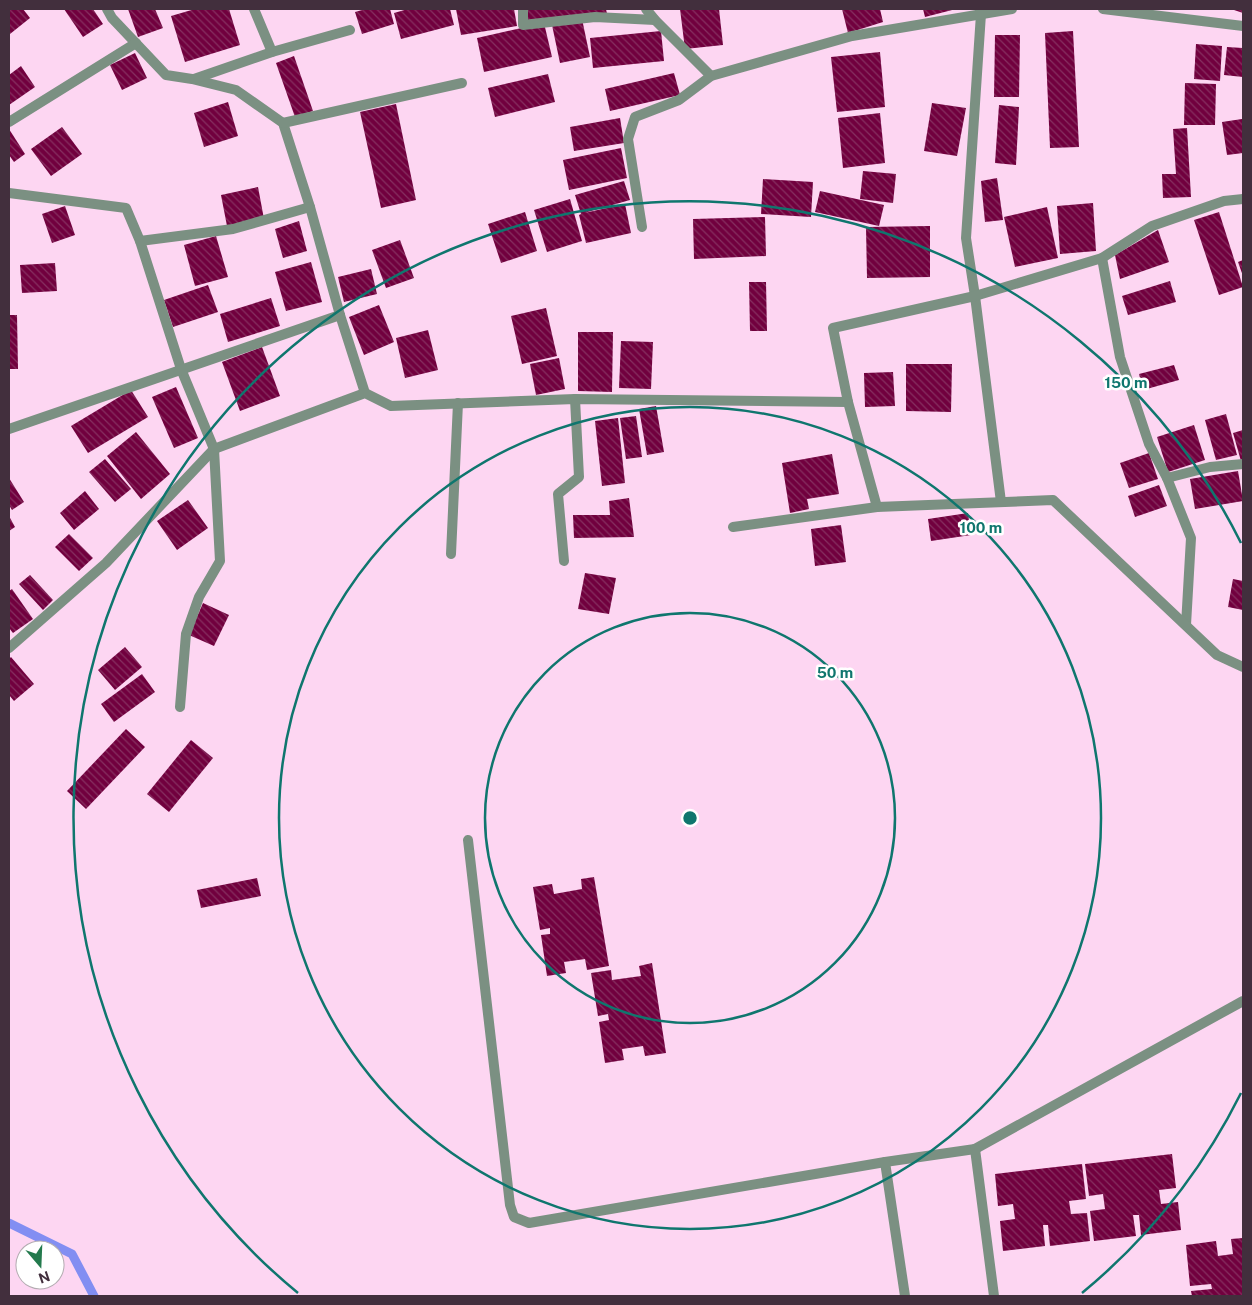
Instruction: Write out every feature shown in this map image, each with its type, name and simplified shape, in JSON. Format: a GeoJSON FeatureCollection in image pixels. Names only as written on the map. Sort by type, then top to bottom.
{"type":"FeatureCollection","features":[{"type":"Feature","properties":{"kind":"street"},"geometry":{"type":"LineString","coordinates":[[107,9],[112,18],[166,74],[236,90],[283,123],[365,393],[391,406],[575,399],[848,402]]}},
{"type":"Feature","properties":{"kind":"street"},"geometry":{"type":"LineString","coordinates":[[254,9],[272,52]]}},
{"type":"Feature","properties":{"kind":"street"},"geometry":{"type":"LineString","coordinates":[[522,9],[523,25],[595,16],[655,20]]}},
{"type":"Feature","properties":{"kind":"street"},"geometry":{"type":"LineString","coordinates":[[646,9],[711,76]]}},
{"type":"Feature","properties":{"kind":"street"},"geometry":{"type":"LineString","coordinates":[[642,227],[628,139],[635,117],[679,100],[711,76],[852,36],[1012,9]]}},
{"type":"Feature","properties":{"kind":"street"},"geometry":{"type":"LineString","coordinates":[[1103,9],[1175,13],[1243,26]]}},
{"type":"Feature","properties":{"kind":"street"},"geometry":{"type":"LineString","coordinates":[[981,14],[966,238],[1002,502]]}},
{"type":"Feature","properties":{"kind":"street"},"geometry":{"type":"LineString","coordinates":[[192,79],[272,52],[350,30]]}},
{"type":"Feature","properties":{"kind":"street"},"geometry":{"type":"LineString","coordinates":[[9,122],[136,43]]}},
{"type":"Feature","properties":{"kind":"street"},"geometry":{"type":"LineString","coordinates":[[283,123],[462,83]]}},
{"type":"Feature","properties":{"kind":"street"},"geometry":{"type":"LineString","coordinates":[[9,193],[126,208],[140,241],[181,369],[214,449],[220,562],[199,597],[186,634],[180,707]]}},
{"type":"Feature","properties":{"kind":"street"},"geometry":{"type":"LineString","coordinates":[[877,507],[848,402],[832,328],[975,296],[1102,258],[1152,226],[1224,201],[1243,199]]}},
{"type":"Feature","properties":{"kind":"street"},"geometry":{"type":"LineString","coordinates":[[140,241],[233,229],[310,207]]}},
{"type":"Feature","properties":{"kind":"street"},"geometry":{"type":"LineString","coordinates":[[1102,258],[1120,357],[1149,444],[1167,478],[1191,538],[1186,625]]}},
{"type":"Feature","properties":{"kind":"street"},"geometry":{"type":"LineString","coordinates":[[9,429],[340,315]]}},
{"type":"Feature","properties":{"kind":"street"},"geometry":{"type":"LineString","coordinates":[[9,648],[106,563],[214,449],[365,393]]}},
{"type":"Feature","properties":{"kind":"street"},"geometry":{"type":"LineString","coordinates":[[564,561],[558,494],[579,477],[575,399]]}},
{"type":"Feature","properties":{"kind":"street"},"geometry":{"type":"LineString","coordinates":[[451,554],[458,403]]}},
{"type":"Feature","properties":{"kind":"street"},"geometry":{"type":"LineString","coordinates":[[1167,478],[1210,467],[1243,464]]}},
{"type":"Feature","properties":{"kind":"street"},"geometry":{"type":"LineString","coordinates":[[733,526],[877,507],[1053,500],[1217,655],[1243,667]]}},
{"type":"Feature","properties":{"kind":"street"},"geometry":{"type":"LineString","coordinates":[[468,840],[510,1205],[514,1218],[529,1223],[885,1162],[976,1149],[1243,1001]]}},
{"type":"Feature","properties":{"kind":"street"},"geometry":{"type":"LineString","coordinates":[[976,1149],[994,1296]]}},
{"type":"Feature","properties":{"kind":"street"},"geometry":{"type":"LineString","coordinates":[[885,1162],[905,1296]]}},
{"type":"Feature","properties":{"kind":"building"},"geometry":{"type":"Polygon","coordinates":[[[9,9],[23,9],[30,18],[10,34],[9,32],[9,9]]]}},
{"type":"Feature","properties":{"kind":"building"},"geometry":{"type":"Polygon","coordinates":[[[64,9],[93,9],[103,24],[83,37],[64,9]]]}},
{"type":"Feature","properties":{"kind":"building"},"geometry":{"type":"Polygon","coordinates":[[[128,9],[155,9],[163,28],[138,37],[128,9]]]}},
{"type":"Feature","properties":{"kind":"building"},"geometry":{"type":"Polygon","coordinates":[[[195,9],[229,9],[240,45],[185,62],[171,16],[195,9]]]}},
{"type":"Feature","properties":{"kind":"building"},"geometry":{"type":"Polygon","coordinates":[[[366,9],[390,9],[394,24],[362,34],[355,12],[366,9]]]}},
{"type":"Feature","properties":{"kind":"building"},"geometry":{"type":"Polygon","coordinates":[[[408,9],[450,9],[454,25],[401,39],[394,13],[408,9]]]}},
{"type":"Feature","properties":{"kind":"building"},"geometry":{"type":"Polygon","coordinates":[[[456,9],[514,9],[517,26],[461,35],[456,9]]]}},
{"type":"Feature","properties":{"kind":"building"},"geometry":{"type":"Polygon","coordinates":[[[526,9],[606,9],[607,14],[527,21],[526,9]]]}},
{"type":"Feature","properties":{"kind":"building"},"geometry":{"type":"Polygon","coordinates":[[[680,9],[719,9],[723,45],[685,49],[680,9]]]}},
{"type":"Feature","properties":{"kind":"building"},"geometry":{"type":"Polygon","coordinates":[[[842,9],[880,9],[883,22],[848,33],[842,9]]]}},
{"type":"Feature","properties":{"kind":"building"},"geometry":{"type":"Polygon","coordinates":[[[923,9],[956,9],[925,17],[923,9]]]}},
{"type":"Feature","properties":{"kind":"building"},"geometry":{"type":"Polygon","coordinates":[[[1231,9],[1243,9],[1243,13],[1231,9]]]}},
{"type":"Feature","properties":{"kind":"building"},"geometry":{"type":"Polygon","coordinates":[[[582,19],[590,57],[560,63],[552,25],[582,19]]]}},
{"type":"Feature","properties":{"kind":"building"},"geometry":{"type":"Polygon","coordinates":[[[544,23],[552,57],[484,72],[477,38],[544,23]]]}},
{"type":"Feature","properties":{"kind":"building"},"geometry":{"type":"Polygon","coordinates":[[[661,31],[664,61],[593,68],[590,38],[661,31]]]}},
{"type":"Feature","properties":{"kind":"building"},"geometry":{"type":"Polygon","coordinates":[[[1073,31],[1079,147],[1050,148],[1045,33],[1073,31]]]}},
{"type":"Feature","properties":{"kind":"building"},"geometry":{"type":"Polygon","coordinates":[[[995,35],[1020,35],[1019,97],[994,97],[995,35]]]}},
{"type":"Feature","properties":{"kind":"building"},"geometry":{"type":"Polygon","coordinates":[[[1196,44],[1222,46],[1220,81],[1194,79],[1196,44]]]}},
{"type":"Feature","properties":{"kind":"building"},"geometry":{"type":"Polygon","coordinates":[[[1227,47],[1243,48],[1243,77],[1224,75],[1227,47]]]}},
{"type":"Feature","properties":{"kind":"building"},"geometry":{"type":"Polygon","coordinates":[[[880,52],[885,107],[837,112],[831,57],[880,52]]]}},
{"type":"Feature","properties":{"kind":"building"},"geometry":{"type":"Polygon","coordinates":[[[135,53],[147,78],[122,90],[110,65],[135,53]]]}},
{"type":"Feature","properties":{"kind":"building"},"geometry":{"type":"Polygon","coordinates":[[[294,56],[313,111],[295,117],[276,63],[294,56]]]}},
{"type":"Feature","properties":{"kind":"building"},"geometry":{"type":"Polygon","coordinates":[[[21,66],[35,87],[9,105],[9,75],[21,66]]]}},
{"type":"Feature","properties":{"kind":"building"},"geometry":{"type":"Polygon","coordinates":[[[674,73],[680,95],[610,111],[605,89],[674,73]]]}},
{"type":"Feature","properties":{"kind":"building"},"geometry":{"type":"Polygon","coordinates":[[[548,74],[555,102],[495,117],[488,88],[548,74]]]}},
{"type":"Feature","properties":{"kind":"building"},"geometry":{"type":"Polygon","coordinates":[[[1185,83],[1216,84],[1215,125],[1184,125],[1185,83]]]}},
{"type":"Feature","properties":{"kind":"building"},"geometry":{"type":"Polygon","coordinates":[[[228,102],[238,136],[204,147],[194,113],[228,102]]]}},
{"type":"Feature","properties":{"kind":"building"},"geometry":{"type":"Polygon","coordinates":[[[932,103],[966,108],[957,156],[924,151],[932,103]]]}},
{"type":"Feature","properties":{"kind":"building"},"geometry":{"type":"Polygon","coordinates":[[[396,104],[416,200],[381,208],[360,112],[396,104]]]}},
{"type":"Feature","properties":{"kind":"building"},"geometry":{"type":"Polygon","coordinates":[[[999,105],[1019,107],[1016,165],[995,163],[999,105]]]}},
{"type":"Feature","properties":{"kind":"building"},"geometry":{"type":"Polygon","coordinates":[[[880,113],[885,163],[843,168],[838,118],[880,113]]]}},
{"type":"Feature","properties":{"kind":"building"},"geometry":{"type":"Polygon","coordinates":[[[620,118],[624,143],[574,151],[570,127],[620,118]]]}},
{"type":"Feature","properties":{"kind":"building"},"geometry":{"type":"Polygon","coordinates":[[[1242,119],[1243,153],[1227,155],[1222,122],[1242,119]]]}},
{"type":"Feature","properties":{"kind":"building"},"geometry":{"type":"Polygon","coordinates":[[[62,127],[82,154],[51,176],[31,149],[62,127]]]}},
{"type":"Feature","properties":{"kind":"building"},"geometry":{"type":"Polygon","coordinates":[[[1187,128],[1191,197],[1163,198],[1162,174],[1176,174],[1173,129],[1187,128]]]}},
{"type":"Feature","properties":{"kind":"building"},"geometry":{"type":"Polygon","coordinates":[[[9,129],[25,154],[14,162],[9,155],[9,129]]]}},
{"type":"Feature","properties":{"kind":"building"},"geometry":{"type":"Polygon","coordinates":[[[621,148],[627,178],[569,190],[563,160],[621,148]]]}},
{"type":"Feature","properties":{"kind":"building"},"geometry":{"type":"Polygon","coordinates":[[[863,171],[896,174],[893,203],[860,199],[863,171]]]}},
{"type":"Feature","properties":{"kind":"building"},"geometry":{"type":"Polygon","coordinates":[[[997,178],[1003,220],[985,222],[981,181],[997,178]]]}},
{"type":"Feature","properties":{"kind":"building"},"geometry":{"type":"Polygon","coordinates":[[[763,179],[813,182],[811,217],[761,214],[763,179]]]}},
{"type":"Feature","properties":{"kind":"building"},"geometry":{"type":"Polygon","coordinates":[[[624,181],[630,200],[584,213],[625,204],[631,233],[586,243],[579,215],[581,214],[575,195],[624,181]]]}},
{"type":"Feature","properties":{"kind":"building"},"geometry":{"type":"Polygon","coordinates":[[[258,187],[264,219],[227,226],[221,195],[258,187]]]}},
{"type":"Feature","properties":{"kind":"building"},"geometry":{"type":"Polygon","coordinates":[[[820,191],[884,205],[879,226],[815,212],[820,191]]]}},
{"type":"Feature","properties":{"kind":"building"},"geometry":{"type":"Polygon","coordinates":[[[570,199],[582,241],[547,252],[534,210],[570,199]]]}},
{"type":"Feature","properties":{"kind":"building"},"geometry":{"type":"Polygon","coordinates":[[[1093,203],[1096,251],[1060,254],[1057,206],[1093,203]]]}},
{"type":"Feature","properties":{"kind":"building"},"geometry":{"type":"Polygon","coordinates":[[[65,206],[75,235],[52,243],[42,214],[65,206]]]}},
{"type":"Feature","properties":{"kind":"building"},"geometry":{"type":"Polygon","coordinates":[[[1047,207],[1058,258],[1015,267],[1004,217],[1047,207]]]}},
{"type":"Feature","properties":{"kind":"building"},"geometry":{"type":"Polygon","coordinates":[[[525,212],[537,251],[501,263],[488,224],[525,212]]]}},
{"type":"Feature","properties":{"kind":"building"},"geometry":{"type":"Polygon","coordinates":[[[1219,212],[1243,287],[1219,295],[1194,220],[1219,212]]]}},
{"type":"Feature","properties":{"kind":"building"},"geometry":{"type":"Polygon","coordinates":[[[765,217],[766,256],[694,259],[693,219],[765,217]]]}},
{"type":"Feature","properties":{"kind":"building"},"geometry":{"type":"Polygon","coordinates":[[[299,221],[307,251],[283,258],[275,229],[299,221]]]}},
{"type":"Feature","properties":{"kind":"building"},"geometry":{"type":"Polygon","coordinates":[[[930,226],[930,277],[867,278],[866,227],[930,226]]]}},
{"type":"Feature","properties":{"kind":"building"},"geometry":{"type":"Polygon","coordinates":[[[1158,230],[1169,262],[1120,279],[1115,255],[1158,230]]]}},
{"type":"Feature","properties":{"kind":"building"},"geometry":{"type":"Polygon","coordinates":[[[216,236],[228,277],[195,286],[184,245],[216,236]]]}},
{"type":"Feature","properties":{"kind":"building"},"geometry":{"type":"Polygon","coordinates":[[[400,240],[414,278],[386,288],[372,250],[400,240]]]}},
{"type":"Feature","properties":{"kind":"building"},"geometry":{"type":"Polygon","coordinates":[[[1243,260],[1243,276],[1238,262],[1243,260]]]}},
{"type":"Feature","properties":{"kind":"building"},"geometry":{"type":"Polygon","coordinates":[[[311,262],[322,302],[286,311],[275,272],[311,262]]]}},
{"type":"Feature","properties":{"kind":"building"},"geometry":{"type":"Polygon","coordinates":[[[55,263],[57,291],[22,293],[20,265],[55,263]]]}},
{"type":"Feature","properties":{"kind":"building"},"geometry":{"type":"Polygon","coordinates":[[[371,269],[377,294],[344,302],[338,277],[371,269]]]}},
{"type":"Feature","properties":{"kind":"building"},"geometry":{"type":"Polygon","coordinates":[[[1170,281],[1176,302],[1128,315],[1122,296],[1170,281]]]}},
{"type":"Feature","properties":{"kind":"building"},"geometry":{"type":"Polygon","coordinates":[[[749,282],[766,282],[767,331],[750,331],[749,282]]]}},
{"type":"Feature","properties":{"kind":"building"},"geometry":{"type":"Polygon","coordinates":[[[208,285],[218,312],[173,327],[164,300],[208,285]]]}},
{"type":"Feature","properties":{"kind":"building"},"geometry":{"type":"Polygon","coordinates":[[[271,298],[280,326],[228,342],[220,314],[271,298]]]}},
{"type":"Feature","properties":{"kind":"building"},"geometry":{"type":"Polygon","coordinates":[[[379,305],[394,342],[364,355],[349,317],[379,305]]]}},
{"type":"Feature","properties":{"kind":"building"},"geometry":{"type":"Polygon","coordinates":[[[546,308],[557,356],[522,364],[511,316],[546,308]]]}},
{"type":"Feature","properties":{"kind":"building"},"geometry":{"type":"Polygon","coordinates":[[[9,315],[17,315],[18,369],[9,369],[9,315]]]}},
{"type":"Feature","properties":{"kind":"building"},"geometry":{"type":"Polygon","coordinates":[[[428,330],[438,370],[405,378],[396,338],[428,330]]]}},
{"type":"Feature","properties":{"kind":"building"},"geometry":{"type":"Polygon","coordinates":[[[578,332],[613,332],[612,392],[578,391],[578,332]]]}},
{"type":"Feature","properties":{"kind":"building"},"geometry":{"type":"Polygon","coordinates":[[[621,341],[653,342],[651,389],[619,388],[621,341]]]}},
{"type":"Feature","properties":{"kind":"building"},"geometry":{"type":"Polygon","coordinates":[[[262,347],[280,396],[240,411],[222,362],[262,347]]]}},
{"type":"Feature","properties":{"kind":"building"},"geometry":{"type":"Polygon","coordinates":[[[559,358],[565,389],[536,395],[530,364],[559,358]]]}},
{"type":"Feature","properties":{"kind":"building"},"geometry":{"type":"Polygon","coordinates":[[[906,364],[952,364],[951,412],[906,411],[906,364]]]}},
{"type":"Feature","properties":{"kind":"building"},"geometry":{"type":"Polygon","coordinates":[[[1174,365],[1179,380],[1143,390],[1139,374],[1174,365]]]}},
{"type":"Feature","properties":{"kind":"building"},"geometry":{"type":"Polygon","coordinates":[[[893,372],[895,406],[865,407],[864,373],[893,372]]]}},
{"type":"Feature","properties":{"kind":"building"},"geometry":{"type":"Polygon","coordinates":[[[176,387],[198,438],[174,448],[152,397],[176,387]]]}},
{"type":"Feature","properties":{"kind":"building"},"geometry":{"type":"Polygon","coordinates":[[[131,390],[148,417],[88,453],[71,426],[131,390]]]}},
{"type":"Feature","properties":{"kind":"building"},"geometry":{"type":"Polygon","coordinates":[[[656,406],[664,452],[647,455],[639,409],[656,406]]]}},
{"type":"Feature","properties":{"kind":"building"},"geometry":{"type":"Polygon","coordinates":[[[1226,414],[1237,455],[1216,460],[1205,420],[1226,414]]]}},
{"type":"Feature","properties":{"kind":"building"},"geometry":{"type":"Polygon","coordinates":[[[636,416],[642,457],[626,459],[620,418],[636,416]]]}},
{"type":"Feature","properties":{"kind":"building"},"geometry":{"type":"Polygon","coordinates":[[[618,418],[625,483],[602,486],[595,421],[618,418]]]}},
{"type":"Feature","properties":{"kind":"building"},"geometry":{"type":"Polygon","coordinates":[[[1194,425],[1205,460],[1168,472],[1157,437],[1194,425]]]}},
{"type":"Feature","properties":{"kind":"building"},"geometry":{"type":"Polygon","coordinates":[[[1243,430],[1243,460],[1241,461],[1233,433],[1243,430]]]}},
{"type":"Feature","properties":{"kind":"building"},"geometry":{"type":"Polygon","coordinates":[[[136,432],[170,474],[141,499],[107,456],[136,432]]]}},
{"type":"Feature","properties":{"kind":"building"},"geometry":{"type":"Polygon","coordinates":[[[1149,453],[1158,479],[1129,488],[1120,463],[1149,453]]]}},
{"type":"Feature","properties":{"kind":"building"},"geometry":{"type":"Polygon","coordinates":[[[832,454],[839,494],[807,499],[809,509],[790,513],[782,463],[832,454]]]}},
{"type":"Feature","properties":{"kind":"building"},"geometry":{"type":"Polygon","coordinates":[[[105,459],[131,489],[115,502],[89,472],[105,459]]]}},
{"type":"Feature","properties":{"kind":"building"},"geometry":{"type":"Polygon","coordinates":[[[1238,471],[1243,501],[1195,509],[1190,479],[1238,471]]]}},
{"type":"Feature","properties":{"kind":"building"},"geometry":{"type":"Polygon","coordinates":[[[9,478],[24,502],[12,510],[9,505],[9,478]]]}},
{"type":"Feature","properties":{"kind":"building"},"geometry":{"type":"Polygon","coordinates":[[[1159,485],[1167,506],[1135,517],[1128,496],[1159,485]]]}},
{"type":"Feature","properties":{"kind":"building"},"geometry":{"type":"Polygon","coordinates":[[[85,491],[99,509],[74,530],[60,513],[85,491]]]}},
{"type":"Feature","properties":{"kind":"building"},"geometry":{"type":"Polygon","coordinates":[[[629,498],[634,537],[574,538],[573,515],[610,515],[609,501],[629,498]]]}},
{"type":"Feature","properties":{"kind":"building"},"geometry":{"type":"Polygon","coordinates":[[[188,500],[208,528],[177,550],[157,521],[188,500]]]}},
{"type":"Feature","properties":{"kind":"building"},"geometry":{"type":"Polygon","coordinates":[[[968,513],[971,535],[931,541],[928,519],[968,513]]]}},
{"type":"Feature","properties":{"kind":"building"},"geometry":{"type":"Polygon","coordinates":[[[9,516],[15,527],[9,531],[9,516]]]}},
{"type":"Feature","properties":{"kind":"building"},"geometry":{"type":"Polygon","coordinates":[[[841,525],[846,562],[815,566],[811,529],[841,525]]]}},
{"type":"Feature","properties":{"kind":"building"},"geometry":{"type":"Polygon","coordinates":[[[69,534],[93,558],[79,571],[55,547],[69,534]]]}},
{"type":"Feature","properties":{"kind":"building"},"geometry":{"type":"Polygon","coordinates":[[[585,573],[616,578],[609,614],[578,609],[585,573]]]}},
{"type":"Feature","properties":{"kind":"building"},"geometry":{"type":"Polygon","coordinates":[[[30,575],[53,600],[43,610],[19,584],[30,575]]]}},
{"type":"Feature","properties":{"kind":"building"},"geometry":{"type":"Polygon","coordinates":[[[1233,579],[1243,581],[1243,610],[1228,607],[1233,579]]]}},
{"type":"Feature","properties":{"kind":"building"},"geometry":{"type":"Polygon","coordinates":[[[12,589],[33,619],[13,633],[9,628],[9,591],[12,589]]]}},
{"type":"Feature","properties":{"kind":"building"},"geometry":{"type":"Polygon","coordinates":[[[203,603],[229,615],[214,646],[189,635],[203,603]]]}},
{"type":"Feature","properties":{"kind":"building"},"geometry":{"type":"Polygon","coordinates":[[[125,647],[142,667],[115,690],[98,670],[125,647]]]}},
{"type":"Feature","properties":{"kind":"building"},"geometry":{"type":"Polygon","coordinates":[[[11,657],[34,684],[14,701],[9,695],[9,659],[11,657]]]}},
{"type":"Feature","properties":{"kind":"building"},"geometry":{"type":"Polygon","coordinates":[[[142,674],[155,692],[114,722],[101,704],[142,674]]]}},
{"type":"Feature","properties":{"kind":"building"},"geometry":{"type":"Polygon","coordinates":[[[126,729],[145,747],[86,809],[67,791],[126,729]]]}},
{"type":"Feature","properties":{"kind":"building"},"geometry":{"type":"Polygon","coordinates":[[[191,740],[213,758],[169,812],[147,794],[191,740]]]}},
{"type":"Feature","properties":{"kind":"building"},"geometry":{"type":"Polygon","coordinates":[[[594,877],[609,966],[587,970],[585,959],[564,962],[566,973],[547,976],[541,935],[550,934],[550,928],[540,930],[533,887],[552,884],[554,894],[582,889],[581,879],[594,877]]]}},
{"type":"Feature","properties":{"kind":"building"},"geometry":{"type":"Polygon","coordinates":[[[257,878],[261,896],[201,908],[197,890],[257,878]]]}},
{"type":"Feature","properties":{"kind":"building"},"geometry":{"type":"Polygon","coordinates":[[[652,963],[666,1053],[645,1056],[643,1046],[622,1049],[624,1060],[605,1063],[599,1022],[609,1020],[608,1014],[598,1016],[591,973],[611,970],[612,980],[641,976],[639,966],[652,963]]]}},
{"type":"Feature","properties":{"kind":"building"},"geometry":{"type":"Polygon","coordinates":[[[1172,1154],[1176,1188],[1159,1190],[1161,1204],[1178,1202],[1181,1230],[1141,1235],[1139,1215],[1133,1215],[1136,1236],[1094,1241],[1090,1211],[1105,1209],[1103,1194],[1089,1196],[1085,1164],[1172,1154]]]}},
{"type":"Feature","properties":{"kind":"building"},"geometry":{"type":"Polygon","coordinates":[[[1082,1164],[1086,1199],[1069,1201],[1071,1214],[1087,1213],[1090,1241],[1050,1246],[1048,1225],[1043,1225],[1045,1246],[1003,1251],[1000,1221],[1015,1219],[1013,1204],[998,1206],[995,1174],[1082,1164]]]}},
{"type":"Feature","properties":{"kind":"building"},"geometry":{"type":"Polygon","coordinates":[[[1243,1238],[1243,1296],[1192,1296],[1191,1291],[1212,1289],[1211,1284],[1190,1286],[1186,1245],[1216,1241],[1218,1256],[1233,1254],[1231,1239],[1243,1238]]]}},
{"type":"Feature","properties":{"kind":"waterway"},"geometry":{"type":"LineString","coordinates":[[9,1223],[72,1254],[94,1296]]}}]}
